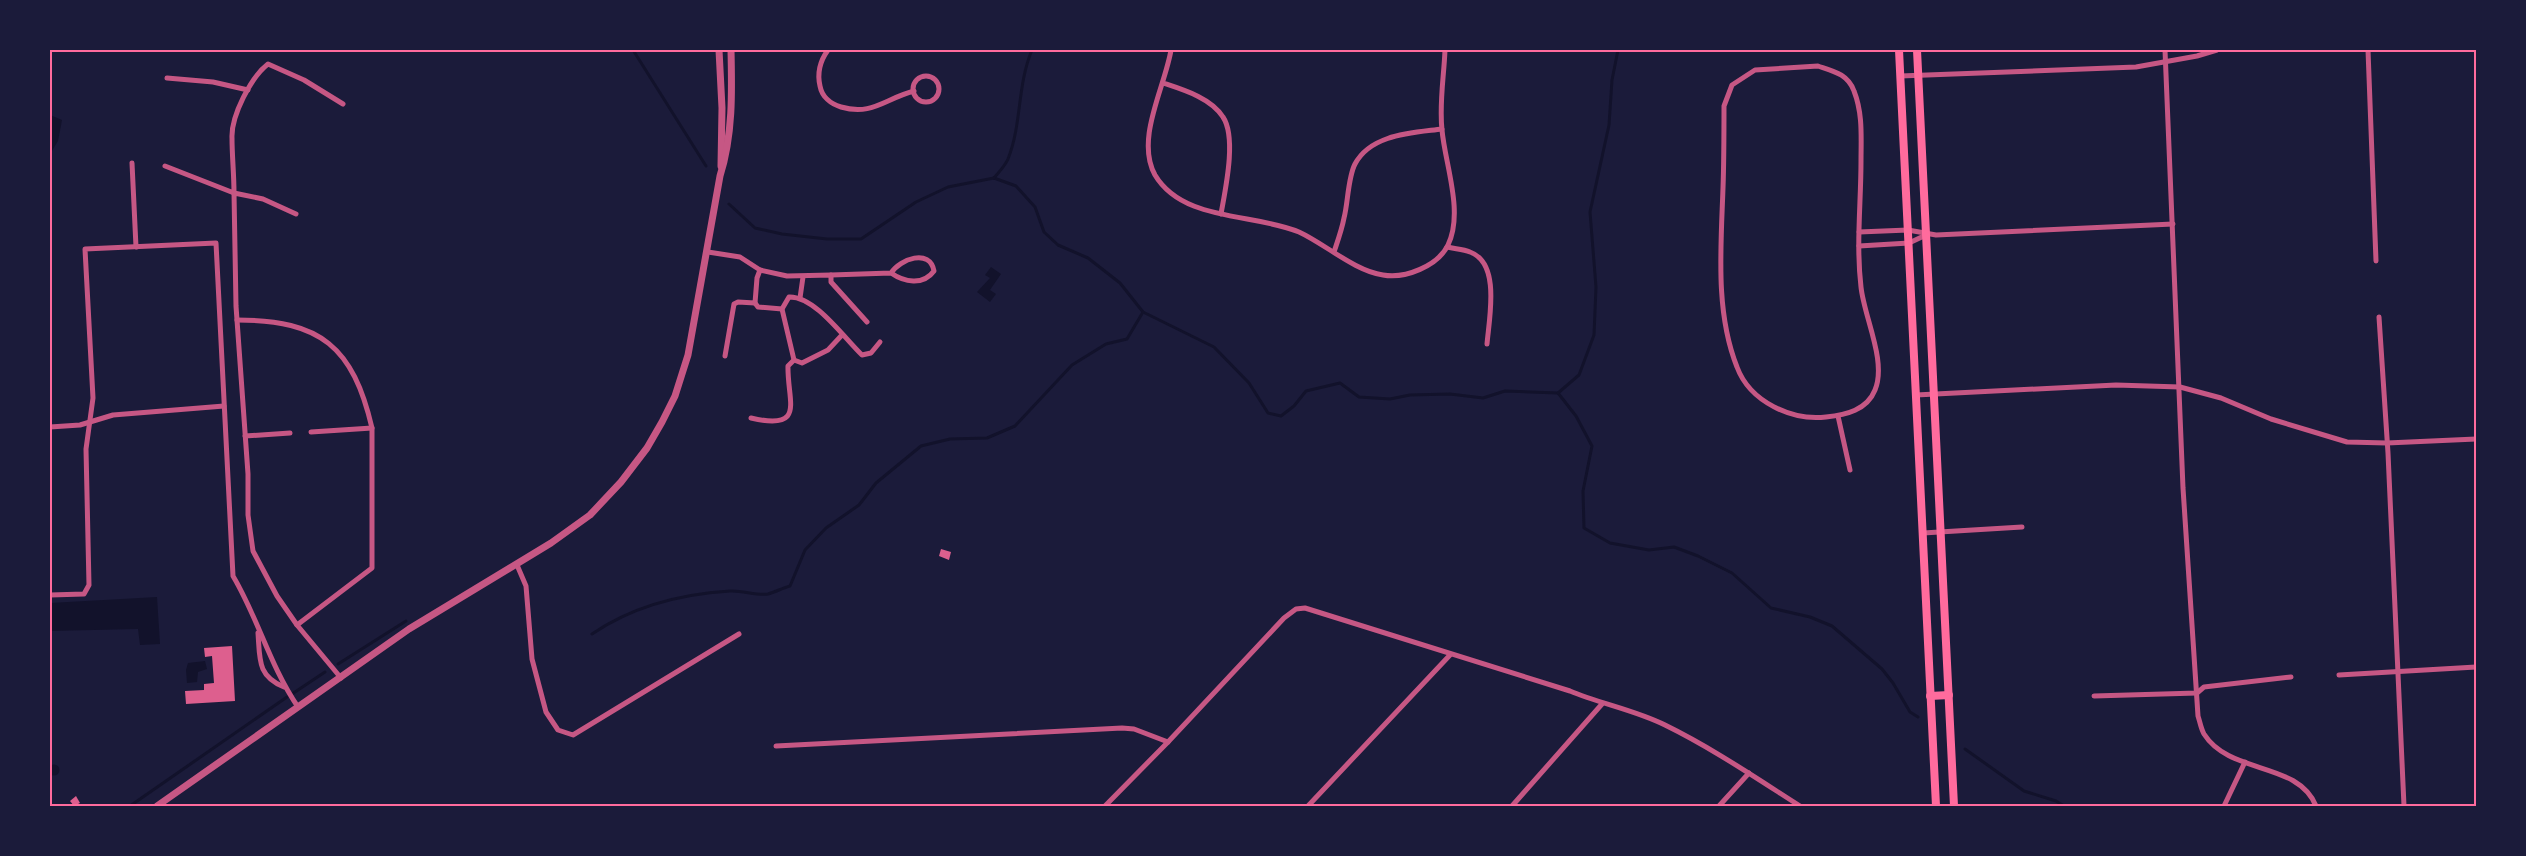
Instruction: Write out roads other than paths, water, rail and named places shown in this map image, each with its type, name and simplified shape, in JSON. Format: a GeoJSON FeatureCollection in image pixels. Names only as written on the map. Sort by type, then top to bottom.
{"type":"FeatureCollection","features":[{"type":"Feature","properties":{"kind":"main road"},"geometry":{"type":"LineString","coordinates":[[1899,50],[1936,806]]}},
{"type":"Feature","properties":{"kind":"main road"},"geometry":{"type":"LineString","coordinates":[[1917,50],[1954,806]]}},
{"type":"Feature","properties":{"kind":"main road"},"geometry":{"type":"LineString","coordinates":[[1930,696],[1949,695]]}},
{"type":"Feature","properties":{"kind":"street"},"geometry":{"type":"LineString","coordinates":[[157,806],[409,629],[517,565],[590,515],[634,466],[659,428],[674,396],[688,355],[708,252],[720,176],[722,108],[719,50]]}},
{"type":"Feature","properties":{"kind":"street"},"geometry":{"type":"LineString","coordinates":[[720,176],[726,156],[731,111],[731,50]]}},
{"type":"Feature","properties":{"kind":"street"},"geometry":{"type":"LineString","coordinates":[[828,50],[822,57],[818,76],[822,93],[833,104],[857,112],[872,109],[895,96],[914,91]]}},
{"type":"Feature","properties":{"kind":"street"},"geometry":{"type":"LineString","coordinates":[[1171,50],[1149,132],[1149,157],[1155,174],[1169,193],[1197,207],[1221,214],[1258,220],[1298,232],[1363,268],[1382,275],[1404,276],[1434,260],[1448,247],[1453,231],[1449,162],[1442,129],[1445,50]]}},
{"type":"Feature","properties":{"kind":"street"},"geometry":{"type":"LineString","coordinates":[[2164,50],[2190,619],[2198,716],[2204,735],[2220,750],[2244,762],[2294,780],[2306,788],[2316,806]]}},
{"type":"Feature","properties":{"kind":"street"},"geometry":{"type":"LineString","coordinates":[[1900,76],[2136,67],[2166,63],[2217,50]]}},
{"type":"Feature","properties":{"kind":"street"},"geometry":{"type":"LineString","coordinates":[[2368,50],[2376,261]]}},
{"type":"Feature","properties":{"kind":"street"},"geometry":{"type":"LineString","coordinates":[[341,678],[297,625],[276,596],[253,551],[248,515],[238,320],[232,138],[234,119],[248,90],[257,72],[268,64],[304,80],[342,104]]}},
{"type":"Feature","properties":{"kind":"street"},"geometry":{"type":"LineString","coordinates":[[1818,66],[1844,75],[1853,88],[1861,112],[1859,232],[1861,287],[1877,352],[1878,376],[1876,390],[1868,403],[1854,412],[1838,416],[1814,419],[1790,414],[1762,399],[1746,385],[1737,368],[1729,337],[1723,304],[1721,253],[1724,106],[1732,85],[1755,70],[1818,66]]}},
{"type":"Feature","properties":{"kind":"street"},"geometry":{"type":"LineString","coordinates":[[924,76],[933,78],[938,84],[938,92],[930,101],[922,101],[914,91],[915,83],[924,76]]}},
{"type":"Feature","properties":{"kind":"street"},"geometry":{"type":"LineString","coordinates":[[167,78],[212,82],[248,90]]}},
{"type":"Feature","properties":{"kind":"street"},"geometry":{"type":"LineString","coordinates":[[1163,83],[1186,90],[1210,103],[1224,118],[1229,137],[1221,214]]}},
{"type":"Feature","properties":{"kind":"street"},"geometry":{"type":"LineString","coordinates":[[1334,252],[1344,219],[1354,164],[1381,141],[1400,134],[1442,129]]}},
{"type":"Feature","properties":{"kind":"street"},"geometry":{"type":"LineString","coordinates":[[132,163],[136,246]]}},
{"type":"Feature","properties":{"kind":"street"},"geometry":{"type":"LineString","coordinates":[[164,166],[234,193],[263,199],[296,214]]}},
{"type":"Feature","properties":{"kind":"street"},"geometry":{"type":"LineString","coordinates":[[1859,232],[1908,230],[1926,234],[2173,224]]}},
{"type":"Feature","properties":{"kind":"street"},"geometry":{"type":"LineString","coordinates":[[1859,246],[1909,243],[1926,234]]}},
{"type":"Feature","properties":{"kind":"street"},"geometry":{"type":"LineString","coordinates":[[50,595],[84,594],[89,585],[86,449],[93,398],[85,249],[216,243],[233,576],[248,602],[257,628],[284,687],[298,708]]}},
{"type":"Feature","properties":{"kind":"street"},"geometry":{"type":"LineString","coordinates":[[1448,247],[1472,252],[1485,263],[1491,280],[1487,344]]}},
{"type":"Feature","properties":{"kind":"street"},"geometry":{"type":"LineString","coordinates":[[708,252],[740,257],[760,270],[803,277],[891,273],[908,281],[919,281],[930,276],[934,271],[933,264],[928,260],[917,258],[906,260],[896,265],[891,273]]}},
{"type":"Feature","properties":{"kind":"street"},"geometry":{"type":"LineString","coordinates":[[755,303],[757,278],[760,270]]}},
{"type":"Feature","properties":{"kind":"street"},"geometry":{"type":"LineString","coordinates":[[831,275],[831,282],[867,322]]}},
{"type":"Feature","properties":{"kind":"street"},"geometry":{"type":"LineString","coordinates":[[800,298],[803,277]]}},
{"type":"Feature","properties":{"kind":"street"},"geometry":{"type":"LineString","coordinates":[[794,360],[782,309],[789,297],[800,298],[817,309],[862,355],[871,353],[880,342]]}},
{"type":"Feature","properties":{"kind":"street"},"geometry":{"type":"LineString","coordinates":[[725,356],[734,304],[738,302],[755,303],[758,307],[782,309]]}},
{"type":"Feature","properties":{"kind":"street"},"geometry":{"type":"LineString","coordinates":[[2379,317],[2387,443],[2404,806]]}},
{"type":"Feature","properties":{"kind":"street"},"geometry":{"type":"LineString","coordinates":[[238,320],[283,323],[309,331],[333,346],[354,371],[365,396],[372,428],[372,568],[297,625]]}},
{"type":"Feature","properties":{"kind":"street"},"geometry":{"type":"LineString","coordinates":[[794,360],[802,363],[816,358],[828,350],[842,335]]}},
{"type":"Feature","properties":{"kind":"street"},"geometry":{"type":"LineString","coordinates":[[751,418],[771,422],[781,421],[787,416],[793,404],[788,366],[794,360]]}},
{"type":"Feature","properties":{"kind":"street"},"geometry":{"type":"LineString","coordinates":[[1916,395],[2116,385],[2180,387],[2220,398],[2271,418],[2347,442],[2387,443],[2476,439]]}},
{"type":"Feature","properties":{"kind":"street"},"geometry":{"type":"LineString","coordinates":[[50,427],[80,425],[113,415],[224,406]]}},
{"type":"Feature","properties":{"kind":"street"},"geometry":{"type":"LineString","coordinates":[[1838,416],[1850,470]]}},
{"type":"Feature","properties":{"kind":"street"},"geometry":{"type":"LineString","coordinates":[[311,432],[372,428]]}},
{"type":"Feature","properties":{"kind":"street"},"geometry":{"type":"LineString","coordinates":[[245,436],[290,433]]}},
{"type":"Feature","properties":{"kind":"street"},"geometry":{"type":"LineString","coordinates":[[1923,533],[2022,527]]}},
{"type":"Feature","properties":{"kind":"street"},"geometry":{"type":"LineString","coordinates":[[517,565],[526,586],[532,660],[546,712],[558,730],[573,735],[739,634]]}},
{"type":"Feature","properties":{"kind":"street"},"geometry":{"type":"LineString","coordinates":[[1105,806],[1168,742],[1278,624],[1296,609],[1305,608],[1570,692],[1602,704],[1635,712],[1664,724],[1749,773],[1800,806]]}},
{"type":"Feature","properties":{"kind":"street"},"geometry":{"type":"LineString","coordinates":[[257,628],[262,669],[267,677],[284,687]]}},
{"type":"Feature","properties":{"kind":"street"},"geometry":{"type":"LineString","coordinates":[[1308,806],[1450,655]]}},
{"type":"Feature","properties":{"kind":"street"},"geometry":{"type":"LineString","coordinates":[[2339,675],[2476,667]]}},
{"type":"Feature","properties":{"kind":"street"},"geometry":{"type":"LineString","coordinates":[[2094,696],[2197,693],[2204,687],[2290,677]]}},
{"type":"Feature","properties":{"kind":"street"},"geometry":{"type":"LineString","coordinates":[[1512,806],[1553,762],[1602,704]]}},
{"type":"Feature","properties":{"kind":"street"},"geometry":{"type":"LineString","coordinates":[[776,746],[1122,728],[1134,729],[1168,742]]}},
{"type":"Feature","properties":{"kind":"street"},"geometry":{"type":"LineString","coordinates":[[2224,806],[2244,762]]}},
{"type":"Feature","properties":{"kind":"street"},"geometry":{"type":"LineString","coordinates":[[1719,806],[1749,773]]}},
{"type":"Feature","properties":{"kind":"waterway"},"geometry":{"type":"LineString","coordinates":[[633,50],[706,166]]}},
{"type":"Feature","properties":{"kind":"waterway"},"geometry":{"type":"LineString","coordinates":[[994,178],[1007,162],[1012,146],[1016,132],[1024,77],[1032,50]]}},
{"type":"Feature","properties":{"kind":"waterway"},"geometry":{"type":"LineString","coordinates":[[1558,393],[1579,375],[1594,335],[1596,287],[1590,212],[1609,125],[1612,80],[1618,50]]}},
{"type":"Feature","properties":{"kind":"waterway"},"geometry":{"type":"LineString","coordinates":[[994,178],[1016,186],[1035,207],[1044,232],[1058,245],[1088,258],[1120,283],[1143,312],[1214,347],[1249,383],[1268,413],[1281,416],[1294,406],[1306,391],[1340,383],[1359,397],[1390,399],[1410,395],[1450,394],[1483,398],[1505,391],[1558,393],[1576,416],[1592,446],[1583,491],[1584,528],[1610,543],[1649,550],[1674,547],[1698,556],[1732,573],[1771,608],[1810,617],[1832,626],[1882,669],[1893,683],[1910,712],[1918,717]]}},
{"type":"Feature","properties":{"kind":"waterway"},"geometry":{"type":"LineString","coordinates":[[729,204],[755,228],[782,234],[827,239],[861,239],[916,202],[948,187],[994,178]]}},
{"type":"Feature","properties":{"kind":"waterway"},"geometry":{"type":"LineString","coordinates":[[592,634],[624,616],[658,603],[694,595],[730,591],[768,594],[790,586],[805,550],[826,528],[859,505],[876,483],[921,446],[950,439],[987,438],[1015,426],[1072,365],[1106,344],[1127,339],[1143,312]]}},
{"type":"Feature","properties":{"kind":"waterway"},"geometry":{"type":"LineString","coordinates":[[338,664],[406,621]]}},
{"type":"Feature","properties":{"kind":"waterway"},"geometry":{"type":"LineString","coordinates":[[292,694],[325,672]]}},
{"type":"Feature","properties":{"kind":"waterway"},"geometry":{"type":"LineString","coordinates":[[130,806],[287,697]]}},
{"type":"Feature","properties":{"kind":"waterway"},"geometry":{"type":"LineString","coordinates":[[1965,749],[2024,791],[2056,801],[2064,806]]}}]}
